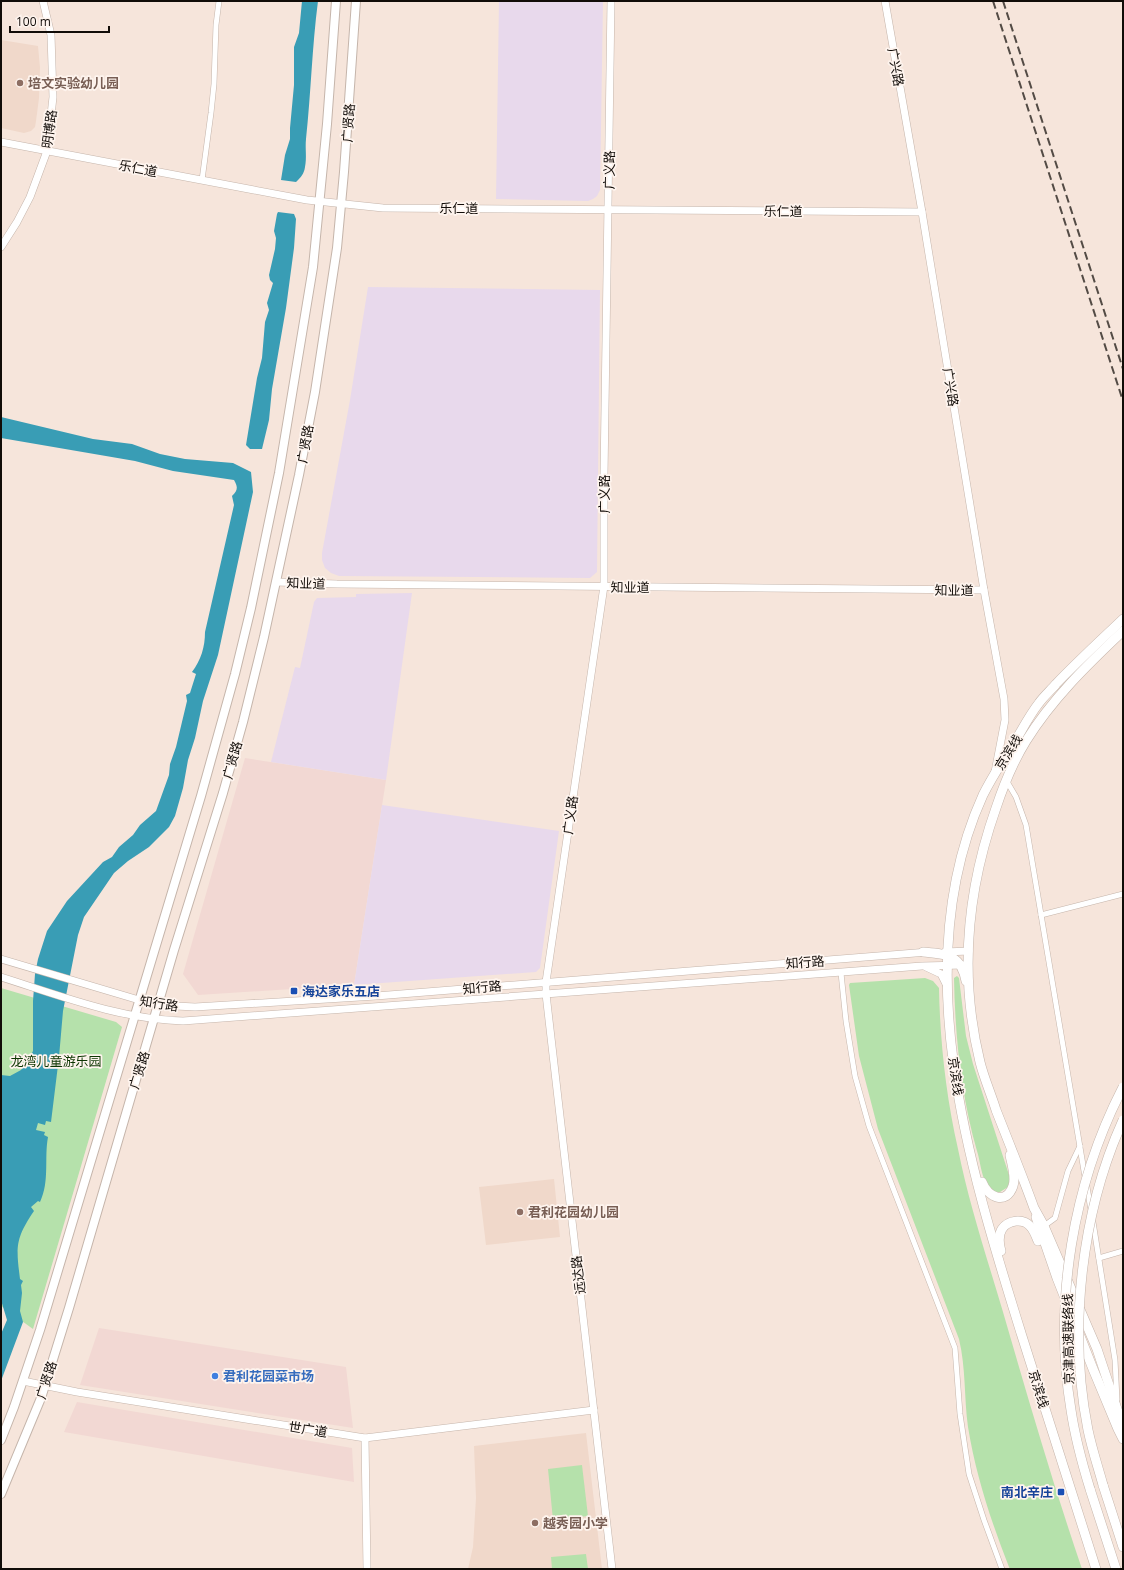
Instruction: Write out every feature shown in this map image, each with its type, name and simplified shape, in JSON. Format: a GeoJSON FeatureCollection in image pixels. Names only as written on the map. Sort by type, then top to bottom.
{"type":"FeatureCollection","features":[{"type":"Feature","properties":{"kind":"highway","name":"京滨线"},"geometry":{"type":"LineString","coordinates":[[1096,1569],[1010,1297],[988,1221],[966,1135],[956,1081],[948,988],[948,953],[954,894],[965,845],[978,808],[995,773],[1039,702],[1123,619]]}},
{"type":"Feature","properties":{"kind":"highway","name":"京滨线"},"geometry":{"type":"LineString","coordinates":[[1123,631],[1069,684],[1027,739],[1006,779],[978,866],[971,907],[969,951],[965,965],[972,1024],[980,1063],[1034,1208],[1044,1226],[1097,1348],[1123,1427]]}},
{"type":"Feature","properties":{"kind":"highway"},"geometry":{"type":"LineString","coordinates":[[995,773],[1006,779]]}},
{"type":"Feature","properties":{"kind":"highway"},"geometry":{"type":"LineString","coordinates":[[922,952],[948,953],[965,965]]}},
{"type":"Feature","properties":{"kind":"highway","name":"京津高速联络线"},"geometry":{"type":"LineString","coordinates":[[1116,1569],[1090,1489],[1076,1438],[1070,1403],[1065,1347],[1066,1289],[1075,1229],[1089,1169],[1104,1128],[1123,1087]]}},
{"type":"Feature","properties":{"kind":"highway","name":"京津高速联络线"},"geometry":{"type":"LineString","coordinates":[[1123,1120],[1109,1155],[1096,1199],[1085,1254],[1080,1297],[1079,1350],[1084,1407],[1092,1448],[1123,1547]]}},
{"type":"Feature","properties":{"kind":"highway"},"geometry":{"type":"LineString","coordinates":[[966,1135],[972,1147],[985,1189],[989,1194],[1000,1197],[1006,1196],[1010,1192],[1014,1180],[1006,1135]]}},
{"type":"Feature","properties":{"kind":"highway"},"geometry":{"type":"LineString","coordinates":[[1034,1208],[1038,1226],[1056,1278],[1123,1439]]}},
{"type":"Feature","properties":{"kind":"highway"},"geometry":{"type":"LineString","coordinates":[[1010,1297],[1009,1282],[999,1241],[1002,1229],[1007,1224],[1013,1222],[1024,1222],[1030,1226],[1056,1278]]}},
{"type":"Feature","properties":{"kind":"main road","name":"广贤路"},"geometry":{"type":"LineString","coordinates":[[1,1440],[23,1381],[204,789],[251,608],[279,473],[309,296],[320,202],[336,1]]}},
{"type":"Feature","properties":{"kind":"main road","name":"广贤路"},"geometry":{"type":"LineString","coordinates":[[1,1494],[45,1385],[69,1308],[174,950],[223,793],[243,722],[264,637],[300,475],[315,392],[337,248],[356,1]]}},
{"type":"Feature","properties":{"kind":"street","name":"明博路"},"geometry":{"type":"LineString","coordinates":[[1,247],[17,222],[30,197],[47,151],[53,97],[51,35],[44,1]]}},
{"type":"Feature","properties":{"kind":"street"},"geometry":{"type":"LineString","coordinates":[[202,180],[211,113],[216,25],[219,1]]}},
{"type":"Feature","properties":{"kind":"street","name":"广义路"},"geometry":{"type":"LineString","coordinates":[[546,982],[604,586],[604,476],[611,1]]}},
{"type":"Feature","properties":{"kind":"street","name":"广兴路"},"geometry":{"type":"LineString","coordinates":[[885,1],[922,212],[984,590],[1004,699],[1005,720],[995,773]]}},
{"type":"Feature","properties":{"kind":"street","name":"乐仁道"},"geometry":{"type":"LineString","coordinates":[[1,142],[320,202],[383,208],[922,212]]}},
{"type":"Feature","properties":{"kind":"street","name":"知业道"},"geometry":{"type":"LineString","coordinates":[[276,582],[337,584],[984,590]]}},
{"type":"Feature","properties":{"kind":"street"},"geometry":{"type":"LineString","coordinates":[[1006,779],[1016,797],[1026,825],[1099,1258],[1115,1360],[1118,1409]]}},
{"type":"Feature","properties":{"kind":"street"},"geometry":{"type":"LineString","coordinates":[[1041,915],[1123,894]]}},
{"type":"Feature","properties":{"kind":"street"},"geometry":{"type":"LineString","coordinates":[[948,953],[969,951]]}},
{"type":"Feature","properties":{"kind":"street","name":"知行路"},"geometry":{"type":"LineString","coordinates":[[1,959],[139,1000],[184,1007],[376,996],[922,952]]}},
{"type":"Feature","properties":{"kind":"street","name":"知行路"},"geometry":{"type":"LineString","coordinates":[[1,977],[71,999],[135,1016],[183,1021],[922,966],[965,965]]}},
{"type":"Feature","properties":{"kind":"street"},"geometry":{"type":"LineString","coordinates":[[922,966],[941,974],[948,988]]}},
{"type":"Feature","properties":{"kind":"street"},"geometry":{"type":"LineString","coordinates":[[841,973],[846,1021],[853,1060],[869,1126],[955,1348],[960,1414],[969,1474],[1002,1569]]}},
{"type":"Feature","properties":{"kind":"street","name":"远达路"},"geometry":{"type":"LineString","coordinates":[[546,982],[546,994],[612,1569]]}},
{"type":"Feature","properties":{"kind":"street"},"geometry":{"type":"LineString","coordinates":[[1044,1226],[1055,1218],[1068,1171],[1080,1146]]}},
{"type":"Feature","properties":{"kind":"street"},"geometry":{"type":"LineString","coordinates":[[1099,1258],[1123,1251]]}},
{"type":"Feature","properties":{"kind":"street","name":"世广道"},"geometry":{"type":"LineString","coordinates":[[23,1381],[77,1392],[365,1438],[594,1410]]}},
{"type":"Feature","properties":{"kind":"street"},"geometry":{"type":"LineString","coordinates":[[365,1438],[368,1569]]}},
{"type":"Feature","properties":{"kind":"shaded area"},"geometry":{"type":"Polygon","coordinates":[[[499,1],[603,1],[600,190],[597,196],[593,199],[588,201],[496,199],[499,1]]]}},
{"type":"Feature","properties":{"kind":"shaded area","name":"培文实验幼儿园"},"geometry":{"type":"Polygon","coordinates":[[[1,40],[38,46],[40,68],[39,98],[35,127],[31,131],[24,133],[1,128],[1,40]]]}},
{"type":"Feature","properties":{"kind":"shaded area"},"geometry":{"type":"Polygon","coordinates":[[[368,287],[600,290],[597,572],[590,578],[339,576],[331,573],[325,568],[322,560],[322,553],[350,400],[368,287]]]}},
{"type":"Feature","properties":{"kind":"shaded area"},"geometry":{"type":"Polygon","coordinates":[[[412,593],[386,780],[271,762],[295,667],[300,668],[314,602],[317,598],[356,597],[356,594],[412,593]]]}},
{"type":"Feature","properties":{"kind":"shaded area"},"geometry":{"type":"Polygon","coordinates":[[[245,758],[386,780],[354,985],[198,995],[183,974],[245,758]]]}},
{"type":"Feature","properties":{"kind":"shaded area"},"geometry":{"type":"Polygon","coordinates":[[[382,805],[559,831],[540,968],[536,972],[354,985],[382,805]]]}},
{"type":"Feature","properties":{"kind":"shaded area","name":"君利花园幼儿园"},"geometry":{"type":"Polygon","coordinates":[[[554,1179],[560,1237],[486,1245],[479,1187],[554,1179]]]}},
{"type":"Feature","properties":{"kind":"shaded area","name":"君利花园菜市场"},"geometry":{"type":"Polygon","coordinates":[[[99,1328],[346,1367],[353,1428],[80,1385],[99,1328]]]}},
{"type":"Feature","properties":{"kind":"shaded area"},"geometry":{"type":"Polygon","coordinates":[[[77,1402],[352,1448],[354,1482],[64,1432],[77,1402]]]}},
{"type":"Feature","properties":{"kind":"shaded area","name":"越秀园小学"},"geometry":{"type":"Polygon","coordinates":[[[586,1433],[602,1569],[468,1569],[473,1547],[476,1498],[474,1446],[586,1433]]]}},
{"type":"Feature","properties":{"kind":"green space"},"geometry":{"type":"Polygon","coordinates":[[[957,976],[959,978],[966,1036],[973,1064],[1010,1178],[1008,1187],[1000,1192],[994,1192],[984,1179],[971,1130],[957,1043],[954,978],[957,976]]]}},
{"type":"Feature","properties":{"kind":"green space"},"geometry":{"type":"Polygon","coordinates":[[[925,978],[933,981],[939,988],[942,1049],[947,1089],[967,1190],[1041,1441],[1082,1569],[1010,1569],[1009,1567],[985,1498],[971,1445],[968,1427],[963,1361],[959,1339],[878,1129],[859,1056],[849,985],[850,983],[925,978]]]}},
{"type":"Feature","properties":{"kind":"green space","name":"龙湾儿童游乐园"},"geometry":{"type":"Polygon","coordinates":[[[1,988],[116,1022],[122,1027],[33,1329],[1,1306],[1,988]]]}},
{"type":"Feature","properties":{"kind":"green space"},"geometry":{"type":"Polygon","coordinates":[[[582,1465],[588,1516],[553,1520],[548,1469],[582,1465]]]}},
{"type":"Feature","properties":{"kind":"green space"},"geometry":{"type":"Polygon","coordinates":[[[586,1554],[588,1569],[552,1569],[551,1557],[586,1554]]]}},
{"type":"Feature","properties":{"kind":"water"},"geometry":{"type":"Polygon","coordinates":[[[302,1],[318,1],[306,139],[306,164],[303,174],[296,182],[281,180],[285,155],[290,139],[294,85],[294,47],[299,33],[302,1]]]}},
{"type":"Feature","properties":{"kind":"water"},"geometry":{"type":"Polygon","coordinates":[[[278,212],[294,214],[296,219],[294,248],[286,308],[272,389],[269,420],[262,449],[250,449],[246,445],[257,378],[262,358],[265,322],[269,310],[267,303],[273,283],[270,280],[269,275],[275,249],[276,238],[274,231],[278,212]]]}},
{"type":"Feature","properties":{"kind":"water"},"geometry":{"type":"Polygon","coordinates":[[[1,417],[93,439],[132,444],[160,454],[185,459],[233,463],[251,472],[253,492],[218,655],[203,701],[175,816],[169,827],[149,847],[128,861],[114,873],[84,917],[78,935],[63,1011],[51,1122],[46,1121],[45,1125],[38,1123],[36,1130],[45,1132],[44,1135],[48,1137],[45,1186],[40,1202],[38,1201],[31,1207],[34,1211],[23,1229],[18,1244],[20,1279],[23,1281],[21,1285],[22,1293],[20,1311],[23,1322],[1,1381],[1,1334],[7,1320],[1,1300],[1,1075],[10,1076],[21,1070],[33,1051],[33,1001],[35,974],[47,931],[67,901],[103,862],[112,857],[119,847],[133,835],[140,825],[156,811],[169,775],[170,764],[176,747],[187,701],[186,695],[190,693],[196,674],[192,672],[198,663],[203,648],[205,632],[234,505],[232,496],[237,488],[234,480],[173,471],[135,461],[1,438],[1,417]]]}},
{"type":"Feature","properties":{"kind":"railway"},"geometry":{"type":"LineString","coordinates":[[993,1],[1123,401]]}},
{"type":"Feature","properties":{"kind":"railway"},"geometry":{"type":"LineString","coordinates":[[1003,1],[1123,369]]}},
{"type":"Feature","properties":{"kind":"place","name":"培文实验幼儿园"},"geometry":{"type":"Point","coordinates":[20,83]}},
{"type":"Feature","properties":{"kind":"place","name":"海达家乐五店"},"geometry":{"type":"Point","coordinates":[294,991]}},
{"type":"Feature","properties":{"kind":"place","name":"君利花园幼儿园"},"geometry":{"type":"Point","coordinates":[520,1212]}},
{"type":"Feature","properties":{"kind":"place","name":"君利花园菜市场"},"geometry":{"type":"Point","coordinates":[215,1376]}},
{"type":"Feature","properties":{"kind":"place","name":"南北辛庄"},"geometry":{"type":"Point","coordinates":[1061,1492]}},
{"type":"Feature","properties":{"kind":"place","name":"越秀园小学"},"geometry":{"type":"Point","coordinates":[535,1523]}}]}
